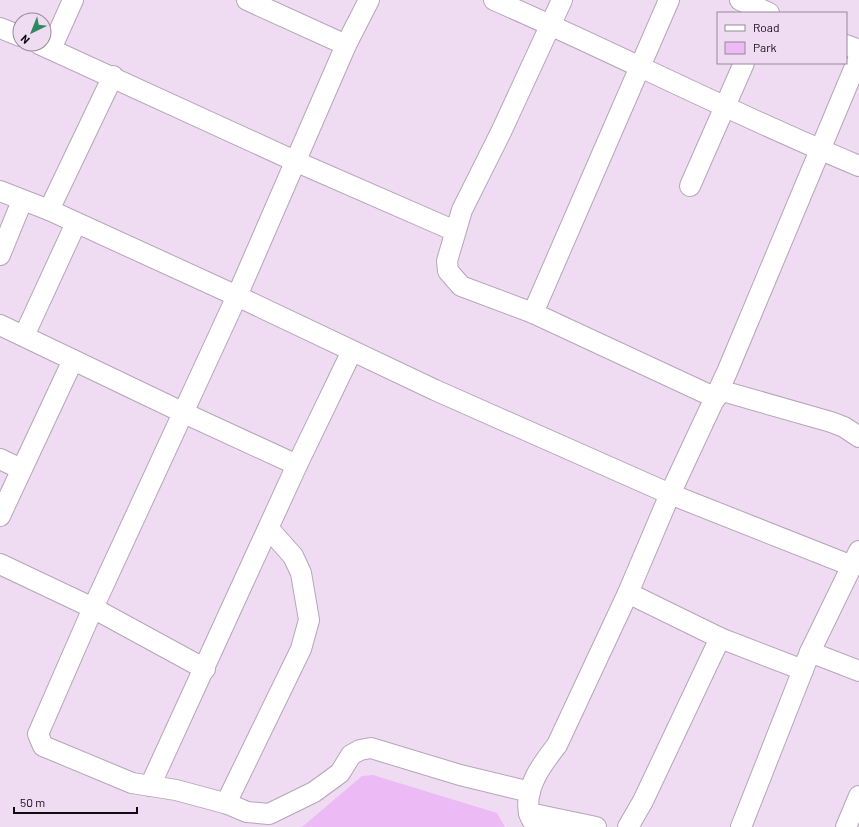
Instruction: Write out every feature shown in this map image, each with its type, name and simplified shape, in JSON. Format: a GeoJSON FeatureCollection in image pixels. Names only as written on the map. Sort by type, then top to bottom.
{"type":"FeatureCollection","features":[{"type":"Feature","properties":{"kind":"street"},"geometry":{"type":"LineString","coordinates":[[52,34],[73,0]]}},
{"type":"Feature","properties":{"kind":"street"},"geometry":{"type":"LineString","coordinates":[[247,0],[346,45]]}},
{"type":"Feature","properties":{"kind":"street"},"geometry":{"type":"LineString","coordinates":[[369,0],[346,45],[297,162],[184,414],[93,608],[38,734],[43,746],[132,784],[176,790],[228,804],[247,812],[269,814],[314,792],[340,773],[351,756],[360,750],[371,748],[460,775],[530,792]]}},
{"type":"Feature","properties":{"kind":"street"},"geometry":{"type":"LineString","coordinates":[[494,0],[552,25],[639,68],[859,166]]}},
{"type":"Feature","properties":{"kind":"street"},"geometry":{"type":"LineString","coordinates":[[562,0],[552,25],[462,210],[447,261],[448,271],[461,286],[533,313],[717,394],[831,422],[844,427],[859,437]]}},
{"type":"Feature","properties":{"kind":"street"},"geometry":{"type":"LineString","coordinates":[[533,313],[669,0]]}},
{"type":"Feature","properties":{"kind":"street"},"geometry":{"type":"LineString","coordinates":[[740,0],[768,9]]}},
{"type":"Feature","properties":{"kind":"street"},"geometry":{"type":"LineString","coordinates":[[0,28],[12,33]]}},
{"type":"Feature","properties":{"kind":"street"},"geometry":{"type":"LineString","coordinates":[[847,44],[859,50]]}},
{"type":"Feature","properties":{"kind":"street"},"geometry":{"type":"LineString","coordinates":[[52,49],[297,162],[455,231]]}},
{"type":"Feature","properties":{"kind":"street"},"geometry":{"type":"LineString","coordinates":[[596,827],[533,820],[530,792],[541,765],[557,745],[628,593],[670,494],[717,394],[859,57]]}},
{"type":"Feature","properties":{"kind":"street"},"geometry":{"type":"LineString","coordinates":[[690,186],[744,64]]}},
{"type":"Feature","properties":{"kind":"street"},"geometry":{"type":"LineString","coordinates":[[49,210],[113,76]]}},
{"type":"Feature","properties":{"kind":"street"},"geometry":{"type":"LineString","coordinates":[[0,191],[49,210],[237,296],[442,393],[670,494],[856,559],[802,670],[741,827]]}},
{"type":"Feature","properties":{"kind":"street"},"geometry":{"type":"LineString","coordinates":[[0,255],[22,200]]}},
{"type":"Feature","properties":{"kind":"street"},"geometry":{"type":"LineString","coordinates":[[24,336],[76,223]]}},
{"type":"Feature","properties":{"kind":"street"},"geometry":{"type":"LineString","coordinates":[[0,325],[184,414],[298,465]]}},
{"type":"Feature","properties":{"kind":"street"},"geometry":{"type":"LineString","coordinates":[[150,786],[205,670],[268,529],[352,351]]}},
{"type":"Feature","properties":{"kind":"street"},"geometry":{"type":"LineString","coordinates":[[0,516],[73,360]]}},
{"type":"Feature","properties":{"kind":"street"},"geometry":{"type":"LineString","coordinates":[[0,459],[21,469]]}},
{"type":"Feature","properties":{"kind":"street"},"geometry":{"type":"LineString","coordinates":[[228,804],[230,795],[300,649],[309,620],[300,573],[292,556],[268,529]]}},
{"type":"Feature","properties":{"kind":"street"},"geometry":{"type":"LineString","coordinates":[[0,564],[93,608],[205,670]]}},
{"type":"Feature","properties":{"kind":"street"},"geometry":{"type":"LineString","coordinates":[[628,593],[720,638],[802,670]]}},
{"type":"Feature","properties":{"kind":"street"},"geometry":{"type":"LineString","coordinates":[[628,827],[643,801],[720,638]]}},
{"type":"Feature","properties":{"kind":"street"},"geometry":{"type":"LineString","coordinates":[[810,652],[859,671]]}},
{"type":"Feature","properties":{"kind":"street"},"geometry":{"type":"LineString","coordinates":[[846,827],[859,796]]}},
{"type":"Feature","properties":{"kind":"green space"},"geometry":{"type":"Polygon","coordinates":[[[373,775],[497,813],[505,827],[302,827],[362,776],[373,775]]]}}]}
